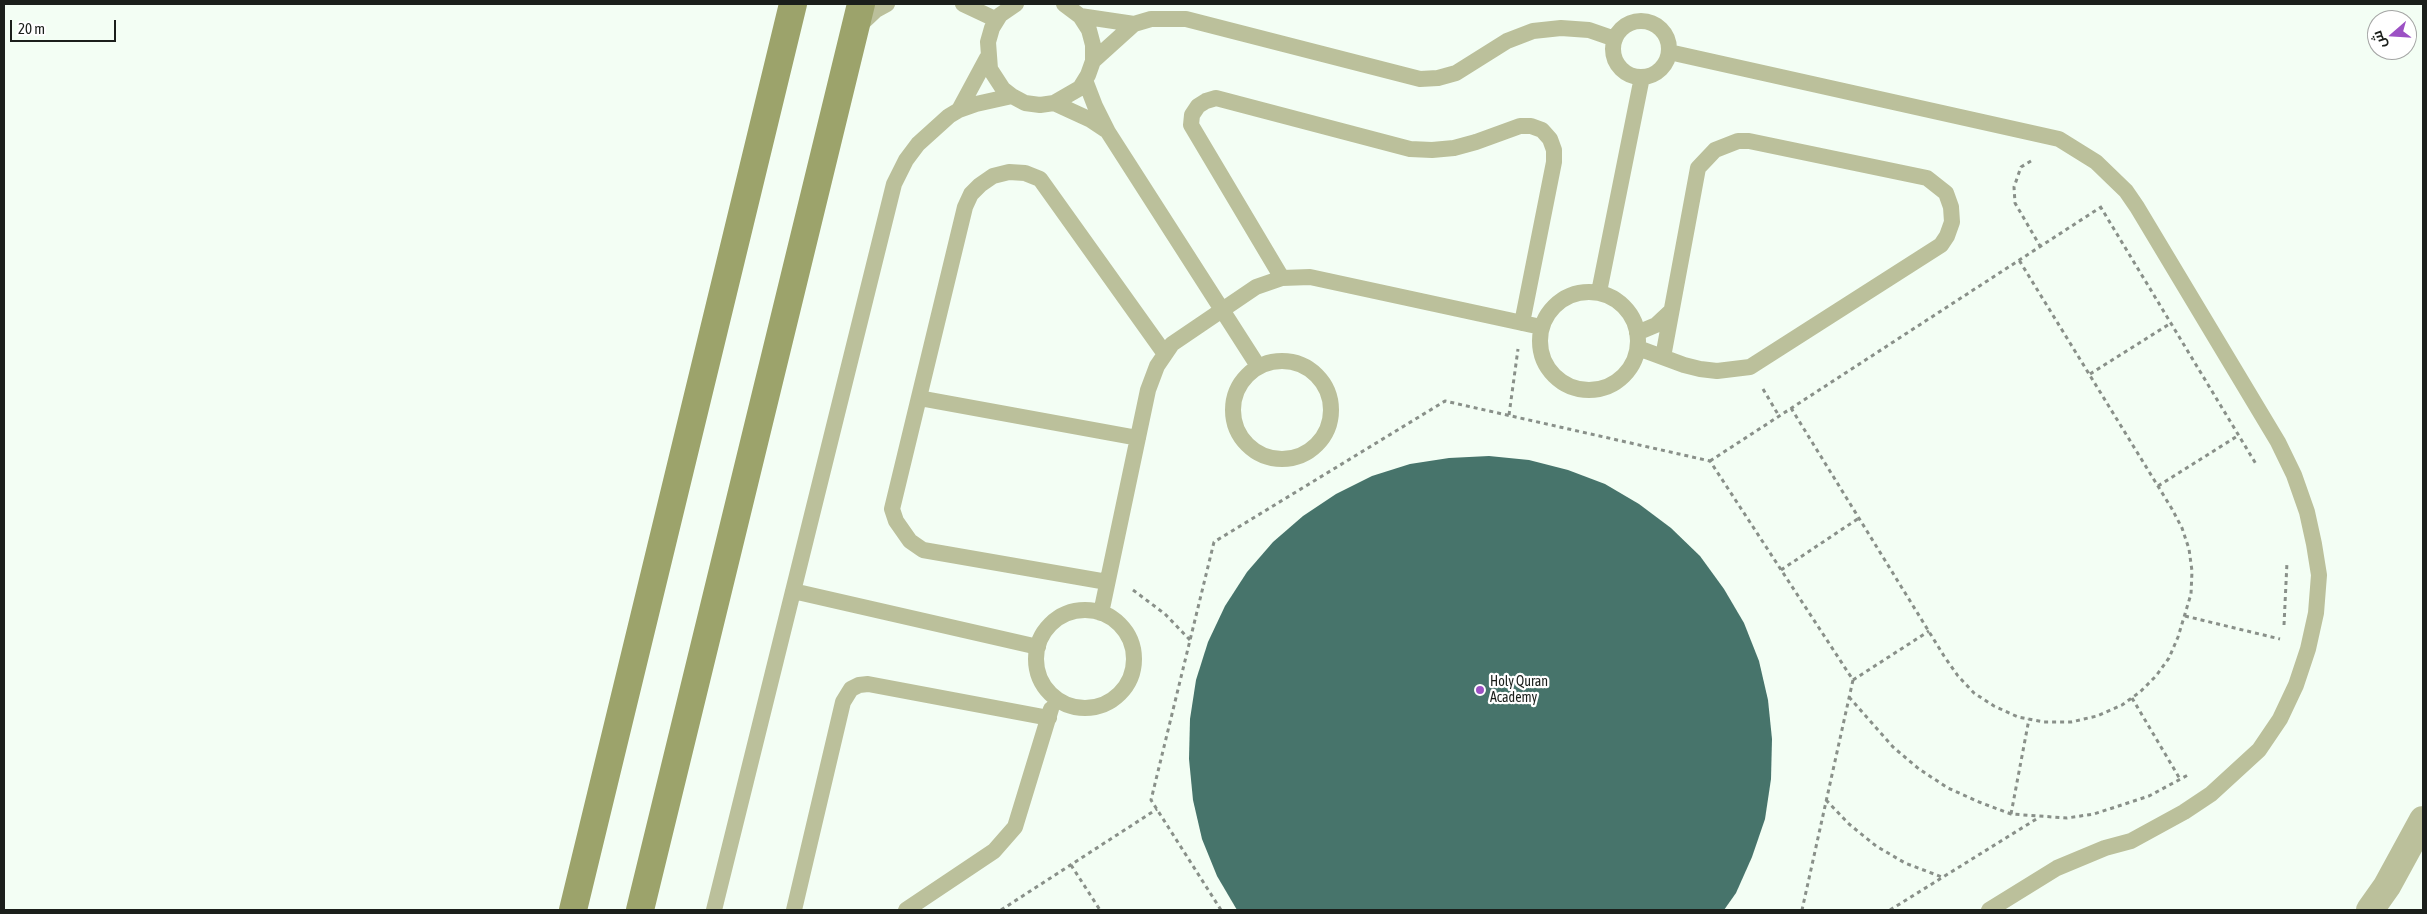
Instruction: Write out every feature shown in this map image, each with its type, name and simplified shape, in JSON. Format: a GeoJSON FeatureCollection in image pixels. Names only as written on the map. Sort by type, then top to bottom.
{"type":"FeatureCollection","features":[{"type":"Feature","properties":{"kind":"main road"},"geometry":{"type":"LineString","coordinates":[[573,910],[793,4]]}},
{"type":"Feature","properties":{"kind":"main road"},"geometry":{"type":"LineString","coordinates":[[640,910],[861,4]]}},
{"type":"Feature","properties":{"kind":"street"},"geometry":{"type":"LineString","coordinates":[[2370,910],[2387,886],[2423,820]]}},
{"type":"Feature","properties":{"kind":"lane"},"geometry":{"type":"LineString","coordinates":[[854,32],[876,10],[887,4]]}},
{"type":"Feature","properties":{"kind":"lane"},"geometry":{"type":"LineString","coordinates":[[963,4],[997,20]]}},
{"type":"Feature","properties":{"kind":"lane"},"geometry":{"type":"LineString","coordinates":[[1016,4],[1000,15],[992,28],[988,42],[987,58],[995,80],[1012,96],[1025,102],[1040,105],[1054,103],[1068,97],[1080,88],[1093,61],[1093,45],[1089,30],[1080,16],[1064,4]]}},
{"type":"Feature","properties":{"kind":"lane"},"geometry":{"type":"LineString","coordinates":[[1080,16],[1134,24],[1151,19],[1186,20],[1420,79],[1438,78],[1456,73],[1507,41],[1533,31],[1561,28],[1589,30],[1615,39]]}},
{"type":"Feature","properties":{"kind":"lane"},"geometry":{"type":"LineString","coordinates":[[1648,22],[1657,26],[1664,34],[1668,42],[1669,52],[1663,67],[1650,76],[1642,78],[1624,72],[1618,64],[1614,56],[1615,39],[1622,29],[1630,23],[1648,22]]}},
{"type":"Feature","properties":{"kind":"lane"},"geometry":{"type":"LineString","coordinates":[[1093,61],[1134,24]]}},
{"type":"Feature","properties":{"kind":"lane"},"geometry":{"type":"LineString","coordinates":[[1669,52],[2059,139],[2096,162],[2126,191],[2278,442],[2294,476],[2307,512],[2319,575],[2316,613],[2306,658],[2296,684],[2280,719],[2259,750],[2211,794],[2158,828],[2131,841],[2105,848],[2057,868],[1989,910]]}},
{"type":"Feature","properties":{"kind":"lane"},"geometry":{"type":"LineString","coordinates":[[959,110],[987,58]]}},
{"type":"Feature","properties":{"kind":"lane"},"geometry":{"type":"LineString","coordinates":[[1599,292],[1642,78]]}},
{"type":"Feature","properties":{"kind":"lane"},"geometry":{"type":"LineString","coordinates":[[1085,80],[1108,132],[1258,366]]}},
{"type":"Feature","properties":{"kind":"lane"},"geometry":{"type":"LineString","coordinates":[[714,910],[894,184],[906,160],[932,129],[959,110],[1012,96]]}},
{"type":"Feature","properties":{"kind":"lane"},"geometry":{"type":"LineString","coordinates":[[1282,278],[1191,125],[1192,115],[1198,106],[1206,100],[1216,98],[1410,149],[1454,148],[1520,126],[1531,126],[1542,130],[1550,139],[1554,150],[1554,162],[1522,323]]}},
{"type":"Feature","properties":{"kind":"lane"},"geometry":{"type":"LineString","coordinates":[[1054,103],[1091,120],[1108,132]]}},
{"type":"Feature","properties":{"kind":"lane"},"geometry":{"type":"LineString","coordinates":[[1637,340],[1663,357],[1700,369],[1717,371],[1750,367],[1933,253],[1947,236],[1952,222],[1951,207],[1946,193],[1936,184],[1922,177],[1750,141],[1726,144],[1715,150],[1698,168],[1663,357]]}},
{"type":"Feature","properties":{"kind":"lane"},"geometry":{"type":"LineString","coordinates":[[1107,582],[923,550],[910,541],[896,521],[892,509],[965,207],[971,194],[980,184],[993,176],[1009,172],[1025,173],[1040,178],[1164,354]]}},
{"type":"Feature","properties":{"kind":"lane"},"geometry":{"type":"LineString","coordinates":[[1101,612],[1152,378],[1164,354],[1172,344],[1256,287],[1282,278],[1310,277],[1541,327]]}},
{"type":"Feature","properties":{"kind":"lane"},"geometry":{"type":"LineString","coordinates":[[1584,292],[1599,292],[1612,298],[1624,307],[1633,319],[1637,340],[1634,362],[1625,374],[1614,383],[1601,389],[1578,389],[1558,380],[1548,370],[1539,342],[1541,327],[1547,313],[1557,303],[1570,295],[1584,292]]}},
{"type":"Feature","properties":{"kind":"lane"},"geometry":{"type":"LineString","coordinates":[[1637,340],[1671,312]]}},
{"type":"Feature","properties":{"kind":"lane"},"geometry":{"type":"LineString","coordinates":[[1287,360],[1302,364],[1316,373],[1325,385],[1331,400],[1332,415],[1328,431],[1319,443],[1307,453],[1292,459],[1277,460],[1262,455],[1249,446],[1239,434],[1234,420],[1233,404],[1237,389],[1245,376],[1258,366],[1272,361],[1287,360]]}},
{"type":"Feature","properties":{"kind":"lane"},"geometry":{"type":"LineString","coordinates":[[919,398],[1138,438]]}},
{"type":"Feature","properties":{"kind":"lane"},"geometry":{"type":"LineString","coordinates":[[793,591],[1038,646]]}},
{"type":"Feature","properties":{"kind":"lane"},"geometry":{"type":"LineString","coordinates":[[1083,610],[1101,612],[1120,625],[1132,644],[1134,655],[1131,678],[1117,696],[1097,707],[1075,707],[1054,697],[1044,685],[1038,670],[1038,646],[1046,630],[1058,618],[1083,610]]}},
{"type":"Feature","properties":{"kind":"lane"},"geometry":{"type":"LineString","coordinates":[[794,910],[843,702],[851,689],[859,685],[868,684],[1049,718]]}},
{"type":"Feature","properties":{"kind":"lane"},"geometry":{"type":"LineString","coordinates":[[906,910],[994,851],[1015,827],[1054,697]]}},
{"type":"Feature","properties":{"kind":"path"},"geometry":{"type":"LineString","coordinates":[[2036,162],[2028,161],[2021,166],[2014,187],[2015,203],[2040,246]]}},
{"type":"Feature","properties":{"kind":"path"},"geometry":{"type":"LineString","coordinates":[[1710,461],[2126,191]]}},
{"type":"Feature","properties":{"kind":"path"},"geometry":{"type":"LineString","coordinates":[[2094,200],[2101,207],[2259,468]]}},
{"type":"Feature","properties":{"kind":"path"},"geometry":{"type":"LineString","coordinates":[[1791,408],[1929,631],[1958,676],[1974,693],[1994,706],[2029,719],[2044,722],[2071,722],[2097,716],[2132,698],[2156,676],[2169,658],[2191,594],[2192,571],[2189,549],[2182,528],[2158,486],[2019,260]]}},
{"type":"Feature","properties":{"kind":"path"},"geometry":{"type":"LineString","coordinates":[[2090,374],[2170,322]]}},
{"type":"Feature","properties":{"kind":"path"},"geometry":{"type":"LineString","coordinates":[[1508,415],[1522,323]]}},
{"type":"Feature","properties":{"kind":"path"},"geometry":{"type":"LineString","coordinates":[[1221,910],[1151,800],[1214,542],[1445,401],[1710,461],[1853,680]]}},
{"type":"Feature","properties":{"kind":"path"},"geometry":{"type":"LineString","coordinates":[[2158,486],[2239,435]]}},
{"type":"Feature","properties":{"kind":"path"},"geometry":{"type":"LineString","coordinates":[[1781,570],[1859,518]]}},
{"type":"Feature","properties":{"kind":"path"},"geometry":{"type":"LineString","coordinates":[[2283,628],[2287,596],[2287,556]]}},
{"type":"Feature","properties":{"kind":"path"},"geometry":{"type":"LineString","coordinates":[[1107,582],[1136,592],[1164,614],[1190,640]]}},
{"type":"Feature","properties":{"kind":"path"},"geometry":{"type":"LineString","coordinates":[[2185,616],[2280,639]]}},
{"type":"Feature","properties":{"kind":"path"},"geometry":{"type":"LineString","coordinates":[[1802,910],[1853,680],[1929,631]]}},
{"type":"Feature","properties":{"kind":"path"},"geometry":{"type":"LineString","coordinates":[[2278,648],[2282,634]]}},
{"type":"Feature","properties":{"kind":"path"},"geometry":{"type":"LineString","coordinates":[[1849,696],[1887,741],[1919,769],[1963,795],[2011,814],[2067,818],[2122,807],[2149,796],[2192,772]]}},
{"type":"Feature","properties":{"kind":"path"},"geometry":{"type":"LineString","coordinates":[[2132,698],[2180,779]]}},
{"type":"Feature","properties":{"kind":"path"},"geometry":{"type":"LineString","coordinates":[[2011,814],[2029,719]]}},
{"type":"Feature","properties":{"kind":"path"},"geometry":{"type":"LineString","coordinates":[[1826,800],[1849,824],[1876,846],[1904,863],[1942,877]]}},
{"type":"Feature","properties":{"kind":"path"},"geometry":{"type":"LineString","coordinates":[[1001,910],[1157,809]]}},
{"type":"Feature","properties":{"kind":"path"},"geometry":{"type":"LineString","coordinates":[[1890,910],[2038,817]]}},
{"type":"Feature","properties":{"kind":"path"},"geometry":{"type":"LineString","coordinates":[[1070,865],[1100,910]]}},
{"type":"Feature","properties":{"kind":"building","name":"Holy Quran Academy"},"geometry":{"type":"Polygon","coordinates":[[[1489,456],[1529,460],[1568,470],[1605,484],[1639,504],[1671,528],[1700,556],[1724,589],[1744,623],[1759,661],[1768,700],[1772,739],[1771,779],[1765,819],[1752,857],[1736,893],[1724,910],[1237,910],[1217,876],[1202,839],[1193,800],[1189,759],[1190,719],[1196,680],[1208,642],[1225,606],[1247,572],[1273,542],[1303,516],[1336,494],[1372,476],[1410,464],[1449,458],[1489,456]]]}},
{"type":"Feature","properties":{"kind":"place","name":"Holy Quran Academy"},"geometry":{"type":"Point","coordinates":[1480,690]}}]}
